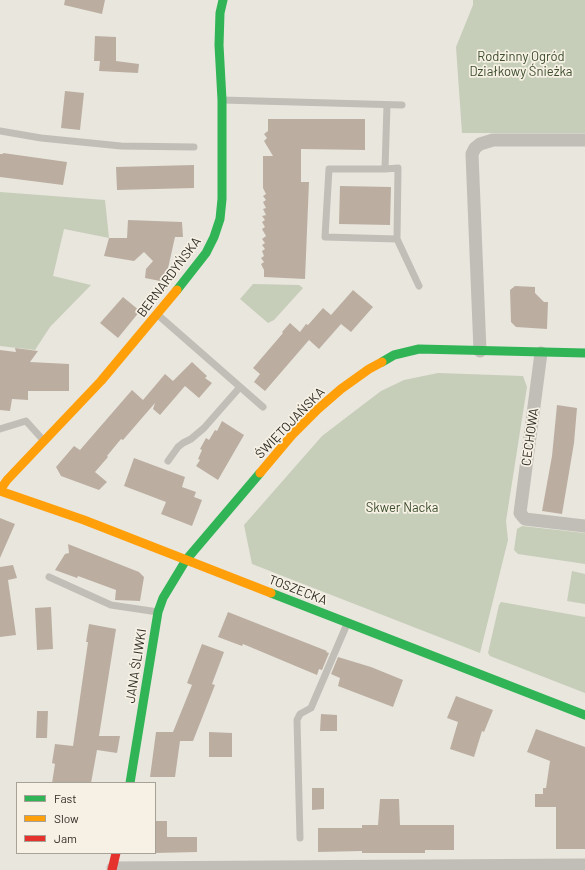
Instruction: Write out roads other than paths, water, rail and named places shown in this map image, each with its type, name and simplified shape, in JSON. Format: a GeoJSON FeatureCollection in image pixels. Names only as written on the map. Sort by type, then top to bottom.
{"type":"FeatureCollection","features":[{"type":"Feature","properties":{"kind":"street","name":"BERNARDYŃSKA"},"geometry":{"type":"LineString","coordinates":[[0,491],[7,480],[101,382],[158,314],[206,253],[214,237],[220,219],[222,199],[222,100],[219,45],[220,13],[223,0]]}},
{"type":"Feature","properties":{"kind":"street"},"geometry":{"type":"LineString","coordinates":[[480,351],[472,154],[475,148],[480,144],[493,140],[584,140]]}},
{"type":"Feature","properties":{"kind":"street","name":"ŚWIĘTOJAŃSKA"},"geometry":{"type":"LineString","coordinates":[[186,560],[292,436],[318,409],[358,377],[394,355],[418,349],[585,353]]}},
{"type":"Feature","properties":{"kind":"street","name":"CECHOWA"},"geometry":{"type":"LineString","coordinates":[[541,353],[520,513],[525,519],[585,526]]}},
{"type":"Feature","properties":{"kind":"street","name":"TOSZECKA"},"geometry":{"type":"LineString","coordinates":[[0,491],[84,520],[347,624],[585,715]]}},
{"type":"Feature","properties":{"kind":"street","name":"JANA ŚLIWKI"},"geometry":{"type":"LineString","coordinates":[[130,782],[158,612],[163,598],[186,560]]}},
{"type":"Feature","properties":{"kind":"street"},"geometry":{"type":"LineString","coordinates":[[116,854],[113,869],[493,868],[585,865]]}},
{"type":"Feature","properties":{"kind":"lane"},"geometry":{"type":"LineString","coordinates":[[222,100],[402,105]]}},
{"type":"Feature","properties":{"kind":"lane"},"geometry":{"type":"LineString","coordinates":[[385,169],[387,105]]}},
{"type":"Feature","properties":{"kind":"lane"},"geometry":{"type":"LineString","coordinates":[[0,132],[41,138],[121,146],[194,147]]}},
{"type":"Feature","properties":{"kind":"lane"},"geometry":{"type":"LineString","coordinates":[[397,239],[325,237],[329,169],[398,168],[397,239],[419,286]]}},
{"type":"Feature","properties":{"kind":"lane"},"geometry":{"type":"LineString","coordinates":[[158,314],[263,407]]}},
{"type":"Feature","properties":{"kind":"lane"},"geometry":{"type":"LineString","coordinates":[[168,461],[178,447],[191,440],[204,428],[240,388]]}},
{"type":"Feature","properties":{"kind":"lane"},"geometry":{"type":"LineString","coordinates":[[0,429],[26,421],[44,441]]}},
{"type":"Feature","properties":{"kind":"lane"},"geometry":{"type":"LineString","coordinates":[[49,577],[111,605],[158,612]]}},
{"type":"Feature","properties":{"kind":"lane"},"geometry":{"type":"LineString","coordinates":[[300,838],[297,720],[300,714],[311,708],[347,624]]}},
{"type":"Feature","properties":{"kind":"park label","name":"Rodzinny Ogród Działkowy Śnieżka"},"geometry":{"type":"Point","coordinates":[521,64]}},
{"type":"Feature","properties":{"kind":"park label","name":"Skwer Nacka"},"geometry":{"type":"Point","coordinates":[402,508]}}]}
